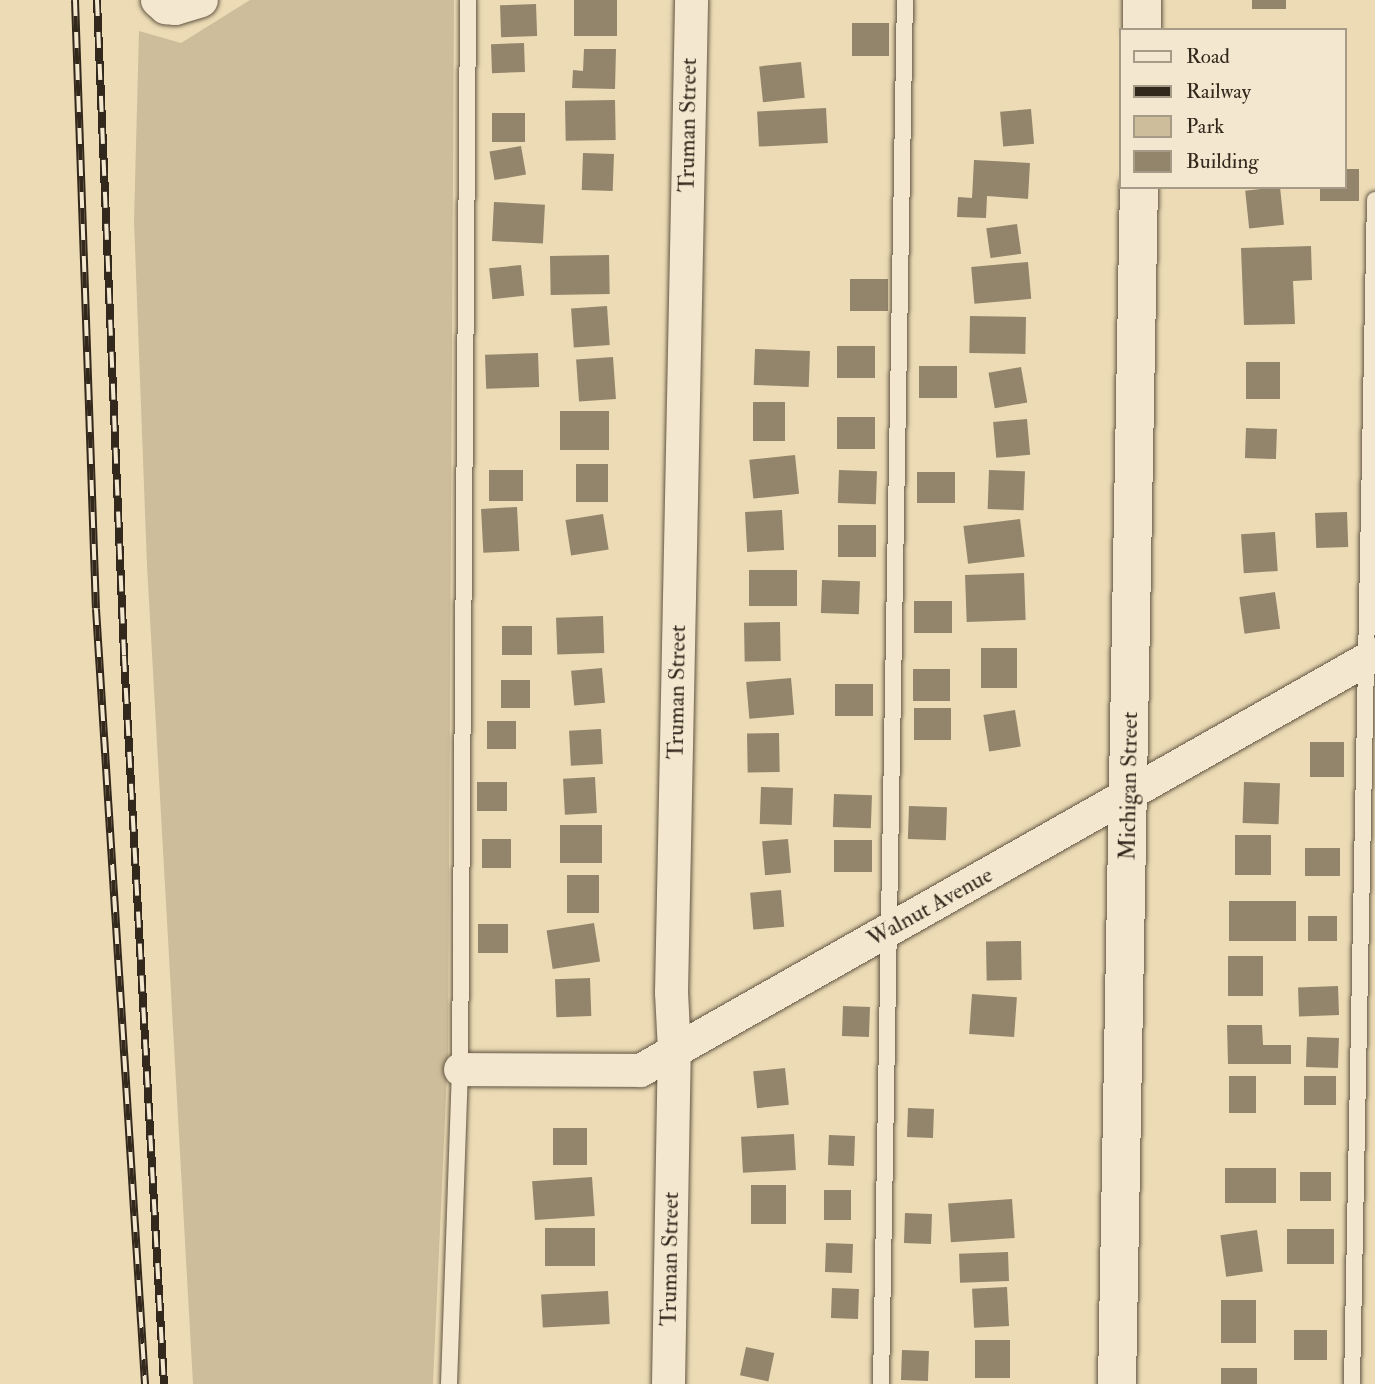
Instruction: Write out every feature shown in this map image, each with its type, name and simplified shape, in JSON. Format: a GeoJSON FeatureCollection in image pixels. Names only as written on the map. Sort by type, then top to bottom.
{"type":"FeatureCollection","features":[{"type":"Feature","properties":{"kind":"main road"},"geometry":{"type":"LineString","coordinates":[[1142,0],[1142,28]]}},
{"type":"Feature","properties":{"kind":"main road","name":"Michigan Street"},"geometry":{"type":"LineString","coordinates":[[1117,1384],[1139,189]]}},
{"type":"Feature","properties":{"kind":"street"},"geometry":{"type":"LineString","coordinates":[[161,4],[176,8],[201,0]]}},
{"type":"Feature","properties":{"kind":"street","name":"Truman Street"},"geometry":{"type":"LineString","coordinates":[[668,1384],[674,1051],[672,978],[691,0]]}},
{"type":"Feature","properties":{"kind":"street","name":"Walnut Avenue"},"geometry":{"type":"LineString","coordinates":[[460,1069],[640,1070],[1371,657]]}},
{"type":"Feature","properties":{"kind":"lane"},"geometry":{"type":"LineString","coordinates":[[449,1384],[460,1069],[468,0]]}},
{"type":"Feature","properties":{"kind":"lane"},"geometry":{"type":"LineString","coordinates":[[881,1384],[905,0]]}},
{"type":"Feature","properties":{"kind":"lane"},"geometry":{"type":"LineString","coordinates":[[1352,1384],[1371,657],[1375,200]]}},
{"type":"Feature","properties":{"kind":"green space"},"geometry":{"type":"Polygon","coordinates":[[[250,0],[454,0],[448,1053],[433,1384],[193,1384],[147,565],[134,221],[139,31],[181,43],[250,0]]]}},
{"type":"Feature","properties":{"kind":"building"},"geometry":{"type":"Polygon","coordinates":[[[574,0],[617,0],[617,36],[574,36],[574,0]]]}},
{"type":"Feature","properties":{"kind":"building"},"geometry":{"type":"Polygon","coordinates":[[[1252,0],[1286,0],[1286,9],[1252,9],[1252,0]]]}},
{"type":"Feature","properties":{"kind":"building"},"geometry":{"type":"Polygon","coordinates":[[[536,4],[537,36],[501,37],[500,5],[536,4]]]}},
{"type":"Feature","properties":{"kind":"building"},"geometry":{"type":"Polygon","coordinates":[[[852,23],[889,23],[889,56],[852,56],[852,23]]]}},
{"type":"Feature","properties":{"kind":"building"},"geometry":{"type":"Polygon","coordinates":[[[524,43],[525,72],[492,73],[491,44],[524,43]]]}},
{"type":"Feature","properties":{"kind":"building"},"geometry":{"type":"Polygon","coordinates":[[[584,49],[616,49],[615,89],[572,88],[573,70],[583,71],[584,49]]]}},
{"type":"Feature","properties":{"kind":"building"},"geometry":{"type":"Polygon","coordinates":[[[801,62],[805,98],[763,102],[759,66],[801,62]]]}},
{"type":"Feature","properties":{"kind":"building"},"geometry":{"type":"Polygon","coordinates":[[[615,100],[616,140],[566,141],[565,101],[615,100]]]}},
{"type":"Feature","properties":{"kind":"building"},"geometry":{"type":"Polygon","coordinates":[[[826,108],[828,143],[759,147],[757,112],[826,108]]]}},
{"type":"Feature","properties":{"kind":"building"},"geometry":{"type":"Polygon","coordinates":[[[1031,109],[1034,144],[1003,147],[1000,112],[1031,109]]]}},
{"type":"Feature","properties":{"kind":"building"},"geometry":{"type":"Polygon","coordinates":[[[492,113],[525,113],[525,142],[492,142],[492,113]]]}},
{"type":"Feature","properties":{"kind":"building"},"geometry":{"type":"Polygon","coordinates":[[[521,146],[526,175],[495,180],[489,152],[521,146]]]}},
{"type":"Feature","properties":{"kind":"building"},"geometry":{"type":"Polygon","coordinates":[[[583,153],[614,154],[613,191],[582,190],[583,153]]]}},
{"type":"Feature","properties":{"kind":"building"},"geometry":{"type":"Polygon","coordinates":[[[974,160],[1030,163],[1028,199],[987,196],[986,218],[957,217],[958,197],[972,198],[974,160]]]}},
{"type":"Feature","properties":{"kind":"building"},"geometry":{"type":"Polygon","coordinates":[[[1347,169],[1359,169],[1359,201],[1320,201],[1320,189],[1347,189],[1347,169]]]}},
{"type":"Feature","properties":{"kind":"building"},"geometry":{"type":"Polygon","coordinates":[[[1280,189],[1284,225],[1249,228],[1245,191],[1280,189]]]}},
{"type":"Feature","properties":{"kind":"building"},"geometry":{"type":"Polygon","coordinates":[[[494,202],[545,205],[543,244],[492,241],[494,202]]]}},
{"type":"Feature","properties":{"kind":"building"},"geometry":{"type":"Polygon","coordinates":[[[1017,224],[1021,254],[990,258],[986,228],[1017,224]]]}},
{"type":"Feature","properties":{"kind":"building"},"geometry":{"type":"Polygon","coordinates":[[[1311,246],[1312,280],[1293,281],[1295,324],[1244,325],[1241,248],[1311,246]]]}},
{"type":"Feature","properties":{"kind":"building"},"geometry":{"type":"Polygon","coordinates":[[[609,255],[610,294],[551,295],[550,256],[609,255]]]}},
{"type":"Feature","properties":{"kind":"building"},"geometry":{"type":"Polygon","coordinates":[[[1028,262],[1031,299],[974,304],[971,267],[1028,262]]]}},
{"type":"Feature","properties":{"kind":"building"},"geometry":{"type":"Polygon","coordinates":[[[521,265],[524,296],[492,299],[489,268],[521,265]]]}},
{"type":"Feature","properties":{"kind":"building"},"geometry":{"type":"Polygon","coordinates":[[[850,279],[888,279],[888,311],[850,311],[850,279]]]}},
{"type":"Feature","properties":{"kind":"building"},"geometry":{"type":"Polygon","coordinates":[[[607,306],[610,345],[574,347],[571,309],[607,306]]]}},
{"type":"Feature","properties":{"kind":"building"},"geometry":{"type":"Polygon","coordinates":[[[970,316],[1026,317],[1025,354],[969,353],[970,316]]]}},
{"type":"Feature","properties":{"kind":"building"},"geometry":{"type":"Polygon","coordinates":[[[837,346],[875,346],[875,378],[837,378],[837,346]]]}},
{"type":"Feature","properties":{"kind":"building"},"geometry":{"type":"Polygon","coordinates":[[[755,349],[810,351],[809,387],[754,385],[755,349]]]}},
{"type":"Feature","properties":{"kind":"building"},"geometry":{"type":"Polygon","coordinates":[[[538,353],[539,387],[486,389],[485,355],[538,353]]]}},
{"type":"Feature","properties":{"kind":"building"},"geometry":{"type":"Polygon","coordinates":[[[613,357],[616,399],[579,401],[576,360],[613,357]]]}},
{"type":"Feature","properties":{"kind":"building"},"geometry":{"type":"Polygon","coordinates":[[[1246,362],[1280,362],[1280,399],[1246,399],[1246,362]]]}},
{"type":"Feature","properties":{"kind":"building"},"geometry":{"type":"Polygon","coordinates":[[[919,366],[957,366],[957,398],[919,398],[919,366]]]}},
{"type":"Feature","properties":{"kind":"building"},"geometry":{"type":"Polygon","coordinates":[[[1021,367],[1027,402],[995,408],[989,373],[1021,367]]]}},
{"type":"Feature","properties":{"kind":"building"},"geometry":{"type":"Polygon","coordinates":[[[753,402],[785,402],[785,441],[753,441],[753,402]]]}},
{"type":"Feature","properties":{"kind":"building"},"geometry":{"type":"Polygon","coordinates":[[[560,411],[609,411],[609,450],[560,450],[560,411]]]}},
{"type":"Feature","properties":{"kind":"building"},"geometry":{"type":"Polygon","coordinates":[[[837,417],[875,417],[875,449],[837,449],[837,417]]]}},
{"type":"Feature","properties":{"kind":"building"},"geometry":{"type":"Polygon","coordinates":[[[1027,419],[1030,455],[996,458],[993,422],[1027,419]]]}},
{"type":"Feature","properties":{"kind":"building"},"geometry":{"type":"Polygon","coordinates":[[[1246,428],[1277,429],[1276,459],[1245,458],[1246,428]]]}},
{"type":"Feature","properties":{"kind":"building"},"geometry":{"type":"Polygon","coordinates":[[[795,455],[799,494],[753,499],[749,460],[795,455]]]}},
{"type":"Feature","properties":{"kind":"building"},"geometry":{"type":"Polygon","coordinates":[[[576,464],[608,464],[608,502],[576,502],[576,464]]]}},
{"type":"Feature","properties":{"kind":"building"},"geometry":{"type":"Polygon","coordinates":[[[489,470],[523,470],[523,501],[489,501],[489,470]]]}},
{"type":"Feature","properties":{"kind":"building"},"geometry":{"type":"Polygon","coordinates":[[[839,470],[877,471],[876,504],[838,503],[839,470]]]}},
{"type":"Feature","properties":{"kind":"building"},"geometry":{"type":"Polygon","coordinates":[[[989,470],[1025,471],[1024,510],[988,509],[989,470]]]}},
{"type":"Feature","properties":{"kind":"building"},"geometry":{"type":"Polygon","coordinates":[[[917,472],[955,472],[955,503],[917,503],[917,472]]]}},
{"type":"Feature","properties":{"kind":"building"},"geometry":{"type":"Polygon","coordinates":[[[517,507],[519,551],[483,553],[481,509],[517,507]]]}},
{"type":"Feature","properties":{"kind":"building"},"geometry":{"type":"Polygon","coordinates":[[[782,510],[784,550],[747,552],[745,512],[782,510]]]}},
{"type":"Feature","properties":{"kind":"building"},"geometry":{"type":"Polygon","coordinates":[[[1347,512],[1348,547],[1316,548],[1315,513],[1347,512]]]}},
{"type":"Feature","properties":{"kind":"building"},"geometry":{"type":"Polygon","coordinates":[[[603,514],[609,550],[571,556],[565,520],[603,514]]]}},
{"type":"Feature","properties":{"kind":"building"},"geometry":{"type":"Polygon","coordinates":[[[1020,519],[1025,557],[968,564],[963,526],[1020,519]]]}},
{"type":"Feature","properties":{"kind":"building"},"geometry":{"type":"Polygon","coordinates":[[[838,525],[876,525],[876,557],[838,557],[838,525]]]}},
{"type":"Feature","properties":{"kind":"building"},"geometry":{"type":"Polygon","coordinates":[[[1275,532],[1278,571],[1244,573],[1241,534],[1275,532]]]}},
{"type":"Feature","properties":{"kind":"building"},"geometry":{"type":"Polygon","coordinates":[[[749,570],[797,570],[797,606],[749,606],[749,570]]]}},
{"type":"Feature","properties":{"kind":"building"},"geometry":{"type":"Polygon","coordinates":[[[1024,573],[1026,620],[967,622],[965,575],[1024,573]]]}},
{"type":"Feature","properties":{"kind":"building"},"geometry":{"type":"Polygon","coordinates":[[[822,580],[860,581],[859,614],[821,613],[822,580]]]}},
{"type":"Feature","properties":{"kind":"building"},"geometry":{"type":"Polygon","coordinates":[[[1275,592],[1280,629],[1244,634],[1239,597],[1275,592]]]}},
{"type":"Feature","properties":{"kind":"building"},"geometry":{"type":"Polygon","coordinates":[[[914,601],[952,601],[952,633],[914,633],[914,601]]]}},
{"type":"Feature","properties":{"kind":"building"},"geometry":{"type":"Polygon","coordinates":[[[603,616],[604,653],[557,655],[556,618],[603,616]]]}},
{"type":"Feature","properties":{"kind":"building"},"geometry":{"type":"Polygon","coordinates":[[[780,622],[781,661],[745,662],[744,623],[780,622]]]}},
{"type":"Feature","properties":{"kind":"building"},"geometry":{"type":"Polygon","coordinates":[[[502,626],[532,626],[532,655],[502,655],[502,626]]]}},
{"type":"Feature","properties":{"kind":"building"},"geometry":{"type":"Polygon","coordinates":[[[981,648],[1017,648],[1017,688],[981,688],[981,648]]]}},
{"type":"Feature","properties":{"kind":"building"},"geometry":{"type":"Polygon","coordinates":[[[602,668],[605,703],[574,706],[571,671],[602,668]]]}},
{"type":"Feature","properties":{"kind":"building"},"geometry":{"type":"Polygon","coordinates":[[[913,669],[950,669],[950,701],[913,701],[913,669]]]}},
{"type":"Feature","properties":{"kind":"building"},"geometry":{"type":"Polygon","coordinates":[[[791,678],[794,715],[749,719],[746,682],[791,678]]]}},
{"type":"Feature","properties":{"kind":"building"},"geometry":{"type":"Polygon","coordinates":[[[501,680],[530,680],[530,708],[501,708],[501,680]]]}},
{"type":"Feature","properties":{"kind":"building"},"geometry":{"type":"Polygon","coordinates":[[[835,684],[873,684],[873,716],[835,716],[835,684]]]}},
{"type":"Feature","properties":{"kind":"building"},"geometry":{"type":"Polygon","coordinates":[[[914,708],[951,708],[951,740],[914,740],[914,708]]]}},
{"type":"Feature","properties":{"kind":"building"},"geometry":{"type":"Polygon","coordinates":[[[1015,710],[1021,747],[989,752],[983,715],[1015,710]]]}},
{"type":"Feature","properties":{"kind":"building"},"geometry":{"type":"Polygon","coordinates":[[[487,721],[516,721],[516,749],[487,749],[487,721]]]}},
{"type":"Feature","properties":{"kind":"building"},"geometry":{"type":"Polygon","coordinates":[[[601,729],[603,764],[571,766],[569,731],[601,729]]]}},
{"type":"Feature","properties":{"kind":"building"},"geometry":{"type":"Polygon","coordinates":[[[779,733],[780,772],[748,773],[747,734],[779,733]]]}},
{"type":"Feature","properties":{"kind":"building"},"geometry":{"type":"Polygon","coordinates":[[[1310,742],[1344,742],[1344,777],[1310,777],[1310,742]]]}},
{"type":"Feature","properties":{"kind":"building"},"geometry":{"type":"Polygon","coordinates":[[[595,777],[597,813],[565,815],[563,779],[595,777]]]}},
{"type":"Feature","properties":{"kind":"building"},"geometry":{"type":"Polygon","coordinates":[[[477,782],[507,782],[507,811],[477,811],[477,782]]]}},
{"type":"Feature","properties":{"kind":"building"},"geometry":{"type":"Polygon","coordinates":[[[1244,782],[1280,783],[1279,824],[1243,823],[1244,782]]]}},
{"type":"Feature","properties":{"kind":"building"},"geometry":{"type":"Polygon","coordinates":[[[761,787],[793,788],[792,825],[760,824],[761,787]]]}},
{"type":"Feature","properties":{"kind":"building"},"geometry":{"type":"Polygon","coordinates":[[[834,794],[872,795],[871,828],[833,827],[834,794]]]}},
{"type":"Feature","properties":{"kind":"building"},"geometry":{"type":"Polygon","coordinates":[[[909,806],[947,807],[946,840],[908,839],[909,806]]]}},
{"type":"Feature","properties":{"kind":"building"},"geometry":{"type":"Polygon","coordinates":[[[560,825],[602,825],[602,863],[560,863],[560,825]]]}},
{"type":"Feature","properties":{"kind":"building"},"geometry":{"type":"Polygon","coordinates":[[[1235,835],[1271,835],[1271,875],[1235,875],[1235,835]]]}},
{"type":"Feature","properties":{"kind":"building"},"geometry":{"type":"Polygon","coordinates":[[[482,839],[511,839],[511,868],[482,868],[482,839]]]}},
{"type":"Feature","properties":{"kind":"building"},"geometry":{"type":"Polygon","coordinates":[[[788,839],[791,873],[765,875],[762,841],[788,839]]]}},
{"type":"Feature","properties":{"kind":"building"},"geometry":{"type":"Polygon","coordinates":[[[834,840],[872,840],[872,872],[834,872],[834,840]]]}},
{"type":"Feature","properties":{"kind":"building"},"geometry":{"type":"Polygon","coordinates":[[[1305,848],[1340,848],[1340,876],[1305,876],[1305,848]]]}},
{"type":"Feature","properties":{"kind":"building"},"geometry":{"type":"Polygon","coordinates":[[[567,875],[599,875],[599,913],[567,913],[567,875]]]}},
{"type":"Feature","properties":{"kind":"building"},"geometry":{"type":"Polygon","coordinates":[[[781,890],[784,927],[753,930],[750,893],[781,890]]]}},
{"type":"Feature","properties":{"kind":"building"},"geometry":{"type":"Polygon","coordinates":[[[1229,901],[1296,901],[1296,941],[1229,941],[1229,901]]]}},
{"type":"Feature","properties":{"kind":"building"},"geometry":{"type":"Polygon","coordinates":[[[1308,916],[1337,916],[1337,941],[1308,941],[1308,916]]]}},
{"type":"Feature","properties":{"kind":"building"},"geometry":{"type":"Polygon","coordinates":[[[594,923],[600,962],[553,969],[547,931],[594,923]]]}},
{"type":"Feature","properties":{"kind":"building"},"geometry":{"type":"Polygon","coordinates":[[[478,924],[508,924],[508,953],[478,953],[478,924]]]}},
{"type":"Feature","properties":{"kind":"building"},"geometry":{"type":"Polygon","coordinates":[[[1021,941],[1022,980],[987,981],[986,942],[1021,941]]]}},
{"type":"Feature","properties":{"kind":"building"},"geometry":{"type":"Polygon","coordinates":[[[1228,956],[1263,956],[1263,996],[1228,996],[1228,956]]]}},
{"type":"Feature","properties":{"kind":"building"},"geometry":{"type":"Polygon","coordinates":[[[590,978],[591,1016],[556,1017],[555,979],[590,978]]]}},
{"type":"Feature","properties":{"kind":"building"},"geometry":{"type":"Polygon","coordinates":[[[1338,986],[1339,1015],[1299,1016],[1298,987],[1338,986]]]}},
{"type":"Feature","properties":{"kind":"building"},"geometry":{"type":"Polygon","coordinates":[[[972,994],[1017,997],[1014,1037],[969,1034],[972,994]]]}},
{"type":"Feature","properties":{"kind":"building"},"geometry":{"type":"Polygon","coordinates":[[[843,1006],[870,1007],[869,1037],[842,1036],[843,1006]]]}},
{"type":"Feature","properties":{"kind":"building"},"geometry":{"type":"Polygon","coordinates":[[[1227,1025],[1262,1025],[1263,1045],[1291,1045],[1291,1064],[1228,1064],[1227,1025]]]}},
{"type":"Feature","properties":{"kind":"building"},"geometry":{"type":"Polygon","coordinates":[[[1307,1037],[1339,1038],[1338,1068],[1306,1067],[1307,1037]]]}},
{"type":"Feature","properties":{"kind":"building"},"geometry":{"type":"Polygon","coordinates":[[[785,1068],[789,1105],[757,1108],[753,1071],[785,1068]]]}},
{"type":"Feature","properties":{"kind":"building"},"geometry":{"type":"Polygon","coordinates":[[[1229,1076],[1256,1076],[1256,1113],[1229,1113],[1229,1076]]]}},
{"type":"Feature","properties":{"kind":"building"},"geometry":{"type":"Polygon","coordinates":[[[1304,1076],[1336,1076],[1336,1105],[1304,1105],[1304,1076]]]}},
{"type":"Feature","properties":{"kind":"building"},"geometry":{"type":"Polygon","coordinates":[[[908,1108],[934,1109],[933,1138],[907,1137],[908,1108]]]}},
{"type":"Feature","properties":{"kind":"building"},"geometry":{"type":"Polygon","coordinates":[[[553,1128],[587,1128],[587,1165],[553,1165],[553,1128]]]}},
{"type":"Feature","properties":{"kind":"building"},"geometry":{"type":"Polygon","coordinates":[[[794,1134],[796,1170],[743,1173],[741,1137],[794,1134]]]}},
{"type":"Feature","properties":{"kind":"building"},"geometry":{"type":"Polygon","coordinates":[[[829,1135],[855,1136],[854,1166],[828,1165],[829,1135]]]}},
{"type":"Feature","properties":{"kind":"building"},"geometry":{"type":"Polygon","coordinates":[[[1225,1168],[1276,1168],[1276,1203],[1225,1203],[1225,1168]]]}},
{"type":"Feature","properties":{"kind":"building"},"geometry":{"type":"Polygon","coordinates":[[[1300,1172],[1331,1172],[1331,1201],[1300,1201],[1300,1172]]]}},
{"type":"Feature","properties":{"kind":"building"},"geometry":{"type":"Polygon","coordinates":[[[592,1177],[595,1216],[535,1220],[532,1181],[592,1177]]]}},
{"type":"Feature","properties":{"kind":"building"},"geometry":{"type":"Polygon","coordinates":[[[751,1185],[786,1185],[786,1224],[751,1224],[751,1185]]]}},
{"type":"Feature","properties":{"kind":"building"},"geometry":{"type":"Polygon","coordinates":[[[824,1190],[851,1190],[851,1220],[824,1220],[824,1190]]]}},
{"type":"Feature","properties":{"kind":"building"},"geometry":{"type":"Polygon","coordinates":[[[1012,1199],[1015,1238],[951,1242],[948,1203],[1012,1199]]]}},
{"type":"Feature","properties":{"kind":"building"},"geometry":{"type":"Polygon","coordinates":[[[905,1213],[932,1214],[931,1244],[904,1243],[905,1213]]]}},
{"type":"Feature","properties":{"kind":"building"},"geometry":{"type":"Polygon","coordinates":[[[545,1228],[595,1228],[595,1266],[545,1266],[545,1228]]]}},
{"type":"Feature","properties":{"kind":"building"},"geometry":{"type":"Polygon","coordinates":[[[1287,1229],[1334,1229],[1334,1264],[1287,1264],[1287,1229]]]}},
{"type":"Feature","properties":{"kind":"building"},"geometry":{"type":"Polygon","coordinates":[[[1257,1230],[1263,1272],[1226,1277],[1220,1235],[1257,1230]]]}},
{"type":"Feature","properties":{"kind":"building"},"geometry":{"type":"Polygon","coordinates":[[[826,1243],[853,1244],[852,1273],[825,1272],[826,1243]]]}},
{"type":"Feature","properties":{"kind":"building"},"geometry":{"type":"Polygon","coordinates":[[[1008,1252],[1009,1281],[960,1283],[959,1254],[1008,1252]]]}},
{"type":"Feature","properties":{"kind":"building"},"geometry":{"type":"Polygon","coordinates":[[[1007,1287],[1009,1326],[974,1328],[972,1289],[1007,1287]]]}},
{"type":"Feature","properties":{"kind":"building"},"geometry":{"type":"Polygon","coordinates":[[[832,1288],[859,1289],[858,1319],[831,1318],[832,1288]]]}},
{"type":"Feature","properties":{"kind":"building"},"geometry":{"type":"Polygon","coordinates":[[[608,1291],[610,1324],[543,1327],[541,1295],[608,1291]]]}},
{"type":"Feature","properties":{"kind":"building"},"geometry":{"type":"Polygon","coordinates":[[[1221,1300],[1256,1300],[1256,1343],[1221,1343],[1221,1300]]]}},
{"type":"Feature","properties":{"kind":"building"},"geometry":{"type":"Polygon","coordinates":[[[1294,1330],[1327,1330],[1327,1360],[1294,1360],[1294,1330]]]}},
{"type":"Feature","properties":{"kind":"building"},"geometry":{"type":"Polygon","coordinates":[[[975,1340],[1010,1340],[1010,1378],[975,1378],[975,1340]]]}},
{"type":"Feature","properties":{"kind":"building"},"geometry":{"type":"Polygon","coordinates":[[[746,1347],[774,1353],[768,1381],[740,1375],[746,1347]]]}},
{"type":"Feature","properties":{"kind":"building"},"geometry":{"type":"Polygon","coordinates":[[[902,1350],[929,1351],[928,1381],[901,1380],[902,1350]]]}},
{"type":"Feature","properties":{"kind":"building"},"geometry":{"type":"Polygon","coordinates":[[[1221,1368],[1257,1368],[1257,1384],[1221,1384],[1221,1368]]]}},
{"type":"Feature","properties":{"kind":"railway"},"geometry":{"type":"LineString","coordinates":[[75,0],[96,609],[145,1384]]}},
{"type":"Feature","properties":{"kind":"railway"},"geometry":{"type":"LineString","coordinates":[[97,0],[124,656],[164,1384]]}}]}
